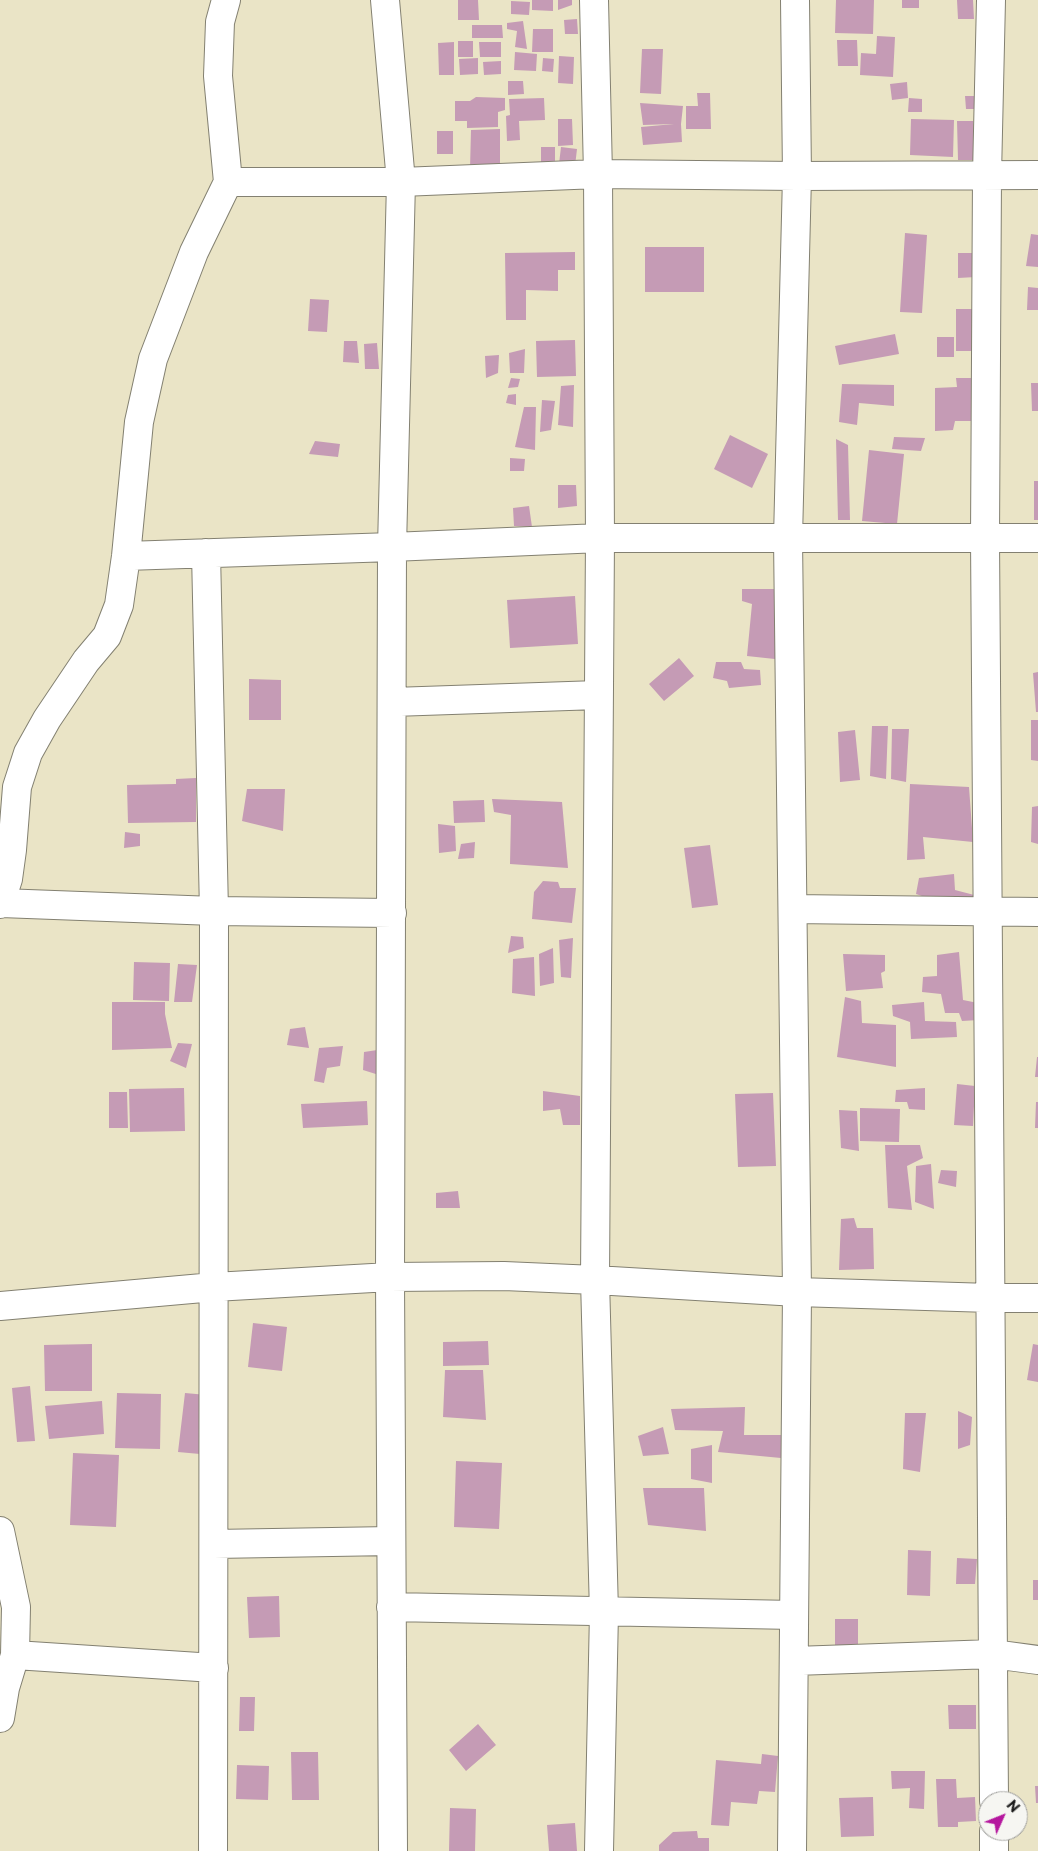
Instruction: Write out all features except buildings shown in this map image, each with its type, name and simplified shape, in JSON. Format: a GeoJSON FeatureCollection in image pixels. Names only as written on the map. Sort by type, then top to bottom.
{"type":"FeatureCollection","features":[{"type":"Feature","properties":{"kind":"street"},"geometry":{"type":"LineString","coordinates":[[226,0],[220,22],[218,76],[228,182],[194,252],[153,359],[139,422],[126,556],[119,605],[107,636],[86,661],[51,712],[28,753],[18,787],[8,879],[1,904],[214,911],[392,913]]}},
{"type":"Feature","properties":{"kind":"street"},"geometry":{"type":"LineString","coordinates":[[384,0],[401,182],[392,548],[390,1541],[393,1851]]}},
{"type":"Feature","properties":{"kind":"street"},"geometry":{"type":"LineString","coordinates":[[594,0],[598,174],[600,538],[594,1280],[604,1612],[599,1851]]}},
{"type":"Feature","properties":{"kind":"street"},"geometry":{"type":"LineString","coordinates":[[792,1851],[798,1292],[788,538],[797,176],[795,0]]}},
{"type":"Feature","properties":{"kind":"street"},"geometry":{"type":"LineString","coordinates":[[991,0],[987,175],[985,538],[986,910],[994,1791]]}},
{"type":"Feature","properties":{"kind":"street"},"geometry":{"type":"LineString","coordinates":[[228,182],[401,182],[598,174],[797,176],[1038,175]]}},
{"type":"Feature","properties":{"kind":"street"},"geometry":{"type":"LineString","coordinates":[[126,556],[392,548],[600,538],[1038,538]]}},
{"type":"Feature","properties":{"kind":"street"},"geometry":{"type":"LineString","coordinates":[[206,553],[214,911],[214,1851]]}},
{"type":"Feature","properties":{"kind":"street"},"geometry":{"type":"LineString","coordinates":[[393,702],[598,695]]}},
{"type":"Feature","properties":{"kind":"street"},"geometry":{"type":"LineString","coordinates":[[793,909],[1038,912]]}},
{"type":"Feature","properties":{"kind":"street"},"geometry":{"type":"LineString","coordinates":[[0,1306],[214,1287],[390,1277],[504,1276],[798,1292],[1038,1298]]}},
{"type":"Feature","properties":{"kind":"street"},"geometry":{"type":"LineString","coordinates":[[0,1531],[16,1607],[15,1655],[3,1690],[0,1718]]}},
{"type":"Feature","properties":{"kind":"street"},"geometry":{"type":"LineString","coordinates":[[214,1544],[390,1541]]}},
{"type":"Feature","properties":{"kind":"street"},"geometry":{"type":"LineString","coordinates":[[391,1607],[794,1615]]}},
{"type":"Feature","properties":{"kind":"street"},"geometry":{"type":"LineString","coordinates":[[795,1661],[993,1654],[1038,1660]]}},
{"type":"Feature","properties":{"kind":"street"},"geometry":{"type":"LineString","coordinates":[[15,1655],[214,1668]]}}]}
